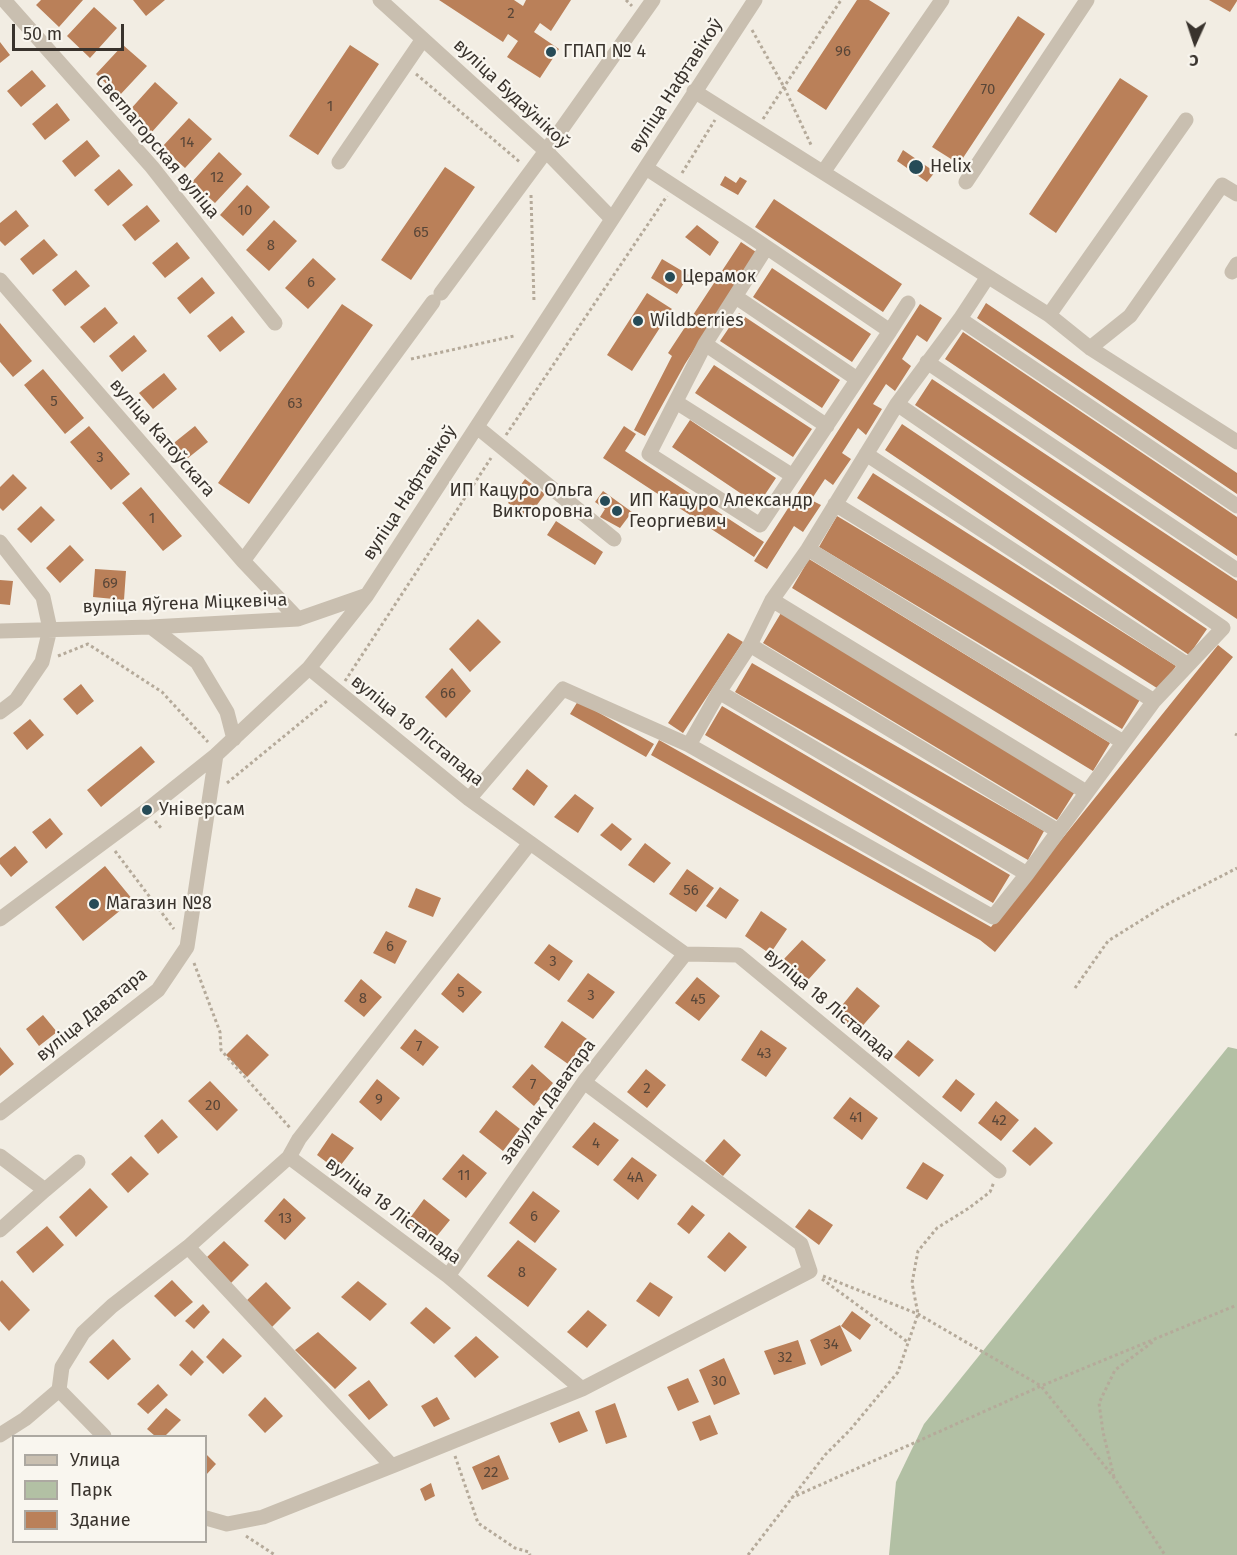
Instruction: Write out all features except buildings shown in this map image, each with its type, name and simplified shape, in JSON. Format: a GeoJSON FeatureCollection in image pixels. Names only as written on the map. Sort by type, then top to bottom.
{"type":"FeatureCollection","features":[{"type":"Feature","properties":{"kind":"street","name":"Светлагорская вуліца"},"geometry":{"type":"LineString","coordinates":[[4,0],[152,167],[275,323]]}},
{"type":"Feature","properties":{"kind":"street","name":"вуліца Будаўнікоў"},"geometry":{"type":"LineString","coordinates":[[380,0],[546,151],[612,219]]}},
{"type":"Feature","properties":{"kind":"street"},"geometry":{"type":"LineString","coordinates":[[243,561],[531,172],[652,0]]}},
{"type":"Feature","properties":{"kind":"street","name":"вуліца Нафтавікоў"},"geometry":{"type":"LineString","coordinates":[[0,919],[216,755],[309,668],[367,595],[755,0]]}},
{"type":"Feature","properties":{"kind":"street"},"geometry":{"type":"LineString","coordinates":[[824,171],[942,0]]}},
{"type":"Feature","properties":{"kind":"street"},"geometry":{"type":"LineString","coordinates":[[966,182],[1087,0]]}},
{"type":"Feature","properties":{"kind":"street"},"geometry":{"type":"LineString","coordinates":[[339,162],[423,39]]}},
{"type":"Feature","properties":{"kind":"street"},"geometry":{"type":"LineString","coordinates":[[694,91],[1049,315],[1090,348],[1237,442]]}},
{"type":"Feature","properties":{"kind":"street"},"geometry":{"type":"LineString","coordinates":[[1049,315],[1186,120]]}},
{"type":"Feature","properties":{"kind":"street"},"geometry":{"type":"LineString","coordinates":[[646,168],[890,332]]}},
{"type":"Feature","properties":{"kind":"street"},"geometry":{"type":"LineString","coordinates":[[1090,348],[1130,316],[1222,185],[1237,194]]}},
{"type":"Feature","properties":{"kind":"street"},"geometry":{"type":"LineString","coordinates":[[766,248],[705,344],[649,454],[759,525],[828,426],[908,303]]}},
{"type":"Feature","properties":{"kind":"street"},"geometry":{"type":"LineString","coordinates":[[689,745],[719,692],[750,645],[772,600],[808,549],[897,404],[960,319],[987,278]]}},
{"type":"Feature","properties":{"kind":"street","name":"вуліца Катоўскага"},"geometry":{"type":"LineString","coordinates":[[0,280],[243,561],[298,619]]}},
{"type":"Feature","properties":{"kind":"street"},"geometry":{"type":"LineString","coordinates":[[736,297],[857,379]]}},
{"type":"Feature","properties":{"kind":"street"},"geometry":{"type":"LineString","coordinates":[[960,319],[1237,506]]}},
{"type":"Feature","properties":{"kind":"street"},"geometry":{"type":"LineString","coordinates":[[705,344],[828,426]]}},
{"type":"Feature","properties":{"kind":"street"},"geometry":{"type":"LineString","coordinates":[[927,362],[1237,570]]}},
{"type":"Feature","properties":{"kind":"street"},"geometry":{"type":"LineString","coordinates":[[676,402],[793,476]]}},
{"type":"Feature","properties":{"kind":"street"},"geometry":{"type":"LineString","coordinates":[[469,799],[563,689],[689,745],[993,917],[1154,701],[1188,665],[1230,629],[897,404]]}},
{"type":"Feature","properties":{"kind":"street"},"geometry":{"type":"LineString","coordinates":[[477,428],[614,539]]}},
{"type":"Feature","properties":{"kind":"street"},"geometry":{"type":"LineString","coordinates":[[866,454],[1188,665]]}},
{"type":"Feature","properties":{"kind":"street"},"geometry":{"type":"LineString","coordinates":[[835,504],[1154,701]]}},
{"type":"Feature","properties":{"kind":"street"},"geometry":{"type":"LineString","coordinates":[[0,542],[43,597],[50,629],[42,662],[16,700],[0,712]]}},
{"type":"Feature","properties":{"kind":"street"},"geometry":{"type":"LineString","coordinates":[[808,549],[1123,742]]}},
{"type":"Feature","properties":{"kind":"street","name":"вуліца Яўгена Міцкевіча"},"geometry":{"type":"LineString","coordinates":[[0,631],[151,627],[298,619],[367,595]]}},
{"type":"Feature","properties":{"kind":"street"},"geometry":{"type":"LineString","coordinates":[[772,600],[1086,792]]}},
{"type":"Feature","properties":{"kind":"street"},"geometry":{"type":"LineString","coordinates":[[151,627],[197,662],[227,712],[234,739]]}},
{"type":"Feature","properties":{"kind":"street"},"geometry":{"type":"LineString","coordinates":[[750,645],[1058,831]]}},
{"type":"Feature","properties":{"kind":"street","name":"вуліца 18 Лістапада"},"geometry":{"type":"LineString","coordinates":[[309,668],[469,799],[685,954],[738,955],[999,1171]]}},
{"type":"Feature","properties":{"kind":"street"},"geometry":{"type":"LineString","coordinates":[[719,692],[1027,874]]}},
{"type":"Feature","properties":{"kind":"street","name":"вуліца Даватара"},"geometry":{"type":"LineString","coordinates":[[0,1113],[158,990],[187,947],[216,755]]}},
{"type":"Feature","properties":{"kind":"street"},"geometry":{"type":"LineString","coordinates":[[0,1435],[25,1419],[59,1390],[62,1367],[83,1333],[112,1306],[188,1247],[289,1157],[299,1139],[530,843]]}},
{"type":"Feature","properties":{"kind":"street","name":"завулак Даватара"},"geometry":{"type":"LineString","coordinates":[[448,1276],[584,1082],[685,954]]}},
{"type":"Feature","properties":{"kind":"street"},"geometry":{"type":"LineString","coordinates":[[207,1518],[227,1524],[263,1517],[582,1389],[810,1270],[801,1244],[584,1082]]}},
{"type":"Feature","properties":{"kind":"street"},"geometry":{"type":"LineString","coordinates":[[0,1156],[45,1190]]}},
{"type":"Feature","properties":{"kind":"street","name":"вуліца 18 Лістапада"},"geometry":{"type":"LineString","coordinates":[[289,1157],[448,1276],[582,1389]]}},
{"type":"Feature","properties":{"kind":"street"},"geometry":{"type":"LineString","coordinates":[[0,1230],[78,1162]]}},
{"type":"Feature","properties":{"kind":"street"},"geometry":{"type":"LineString","coordinates":[[188,1247],[392,1466]]}},
{"type":"Feature","properties":{"kind":"street"},"geometry":{"type":"LineString","coordinates":[[59,1390],[102,1435]]}},
{"type":"Feature","properties":{"kind":"path"},"geometry":{"type":"LineString","coordinates":[[756,130],[841,0]]}},
{"type":"Feature","properties":{"kind":"path"},"geometry":{"type":"LineString","coordinates":[[744,16],[784,87],[824,171]]}},
{"type":"Feature","properties":{"kind":"path"},"geometry":{"type":"LineString","coordinates":[[405,65],[531,172],[534,302]]}},
{"type":"Feature","properties":{"kind":"path"},"geometry":{"type":"LineString","coordinates":[[388,363],[514,336]]}},
{"type":"Feature","properties":{"kind":"path"},"geometry":{"type":"LineString","coordinates":[[42,662],[88,644],[162,692],[204,737],[230,780]]}},
{"type":"Feature","properties":{"kind":"path"},"geometry":{"type":"LineString","coordinates":[[107,839],[187,947],[220,1032],[221,1050],[299,1139]]}},
{"type":"Feature","properties":{"kind":"path"},"geometry":{"type":"LineString","coordinates":[[1075,988],[1108,942],[1164,906],[1237,868]]}},
{"type":"Feature","properties":{"kind":"path"},"geometry":{"type":"LineString","coordinates":[[748,1555],[825,1455],[850,1430],[898,1372],[918,1314],[912,1283],[918,1251],[937,1228],[990,1192],[999,1171]]}},
{"type":"Feature","properties":{"kind":"path"},"geometry":{"type":"LineString","coordinates":[[810,1270],[918,1314],[1041,1386],[1115,1479],[1165,1555]]}},
{"type":"Feature","properties":{"kind":"path"},"geometry":{"type":"LineString","coordinates":[[810,1270],[909,1343]]}},
{"type":"Feature","properties":{"kind":"path"},"geometry":{"type":"LineString","coordinates":[[791,1498],[1041,1386],[1237,1305]]}},
{"type":"Feature","properties":{"kind":"path"},"geometry":{"type":"LineString","coordinates":[[1115,1479],[1103,1432],[1099,1402],[1115,1370],[1158,1338]]}},
{"type":"Feature","properties":{"kind":"path"},"geometry":{"type":"LineString","coordinates":[[450,1442],[478,1523],[515,1548],[529,1552],[530,1555]]}},
{"type":"Feature","properties":{"kind":"path"},"geometry":{"type":"LineString","coordinates":[[227,1524],[275,1555]]}},
{"type":"Feature","properties":{"kind":"green space"},"geometry":{"type":"Polygon","coordinates":[[[1228,1047],[1237,1049],[1237,1555],[889,1555],[896,1482],[924,1424],[1228,1047]]]}},
{"type":"Feature","properties":{"kind":"place","name":"ГПАП № 4"},"geometry":{"type":"Point","coordinates":[551,52]}},
{"type":"Feature","properties":{"kind":"place","name":"Helix"},"geometry":{"type":"Point","coordinates":[916,167]}},
{"type":"Feature","properties":{"kind":"place","name":"Церамок"},"geometry":{"type":"Point","coordinates":[670,277]}},
{"type":"Feature","properties":{"kind":"place","name":"Wildberries"},"geometry":{"type":"Point","coordinates":[638,321]}},
{"type":"Feature","properties":{"kind":"place","name":"ИП Кацуро Ольга Викторовна"},"geometry":{"type":"Point","coordinates":[605,501]}},
{"type":"Feature","properties":{"kind":"place","name":"ИП Кацуро Александр Георгиевич"},"geometry":{"type":"Point","coordinates":[617,511]}},
{"type":"Feature","properties":{"kind":"place","name":"Універсам"},"geometry":{"type":"Point","coordinates":[147,810]}},
{"type":"Feature","properties":{"kind":"place","name":"Магазин №8"},"geometry":{"type":"Point","coordinates":[94,904]}}]}
